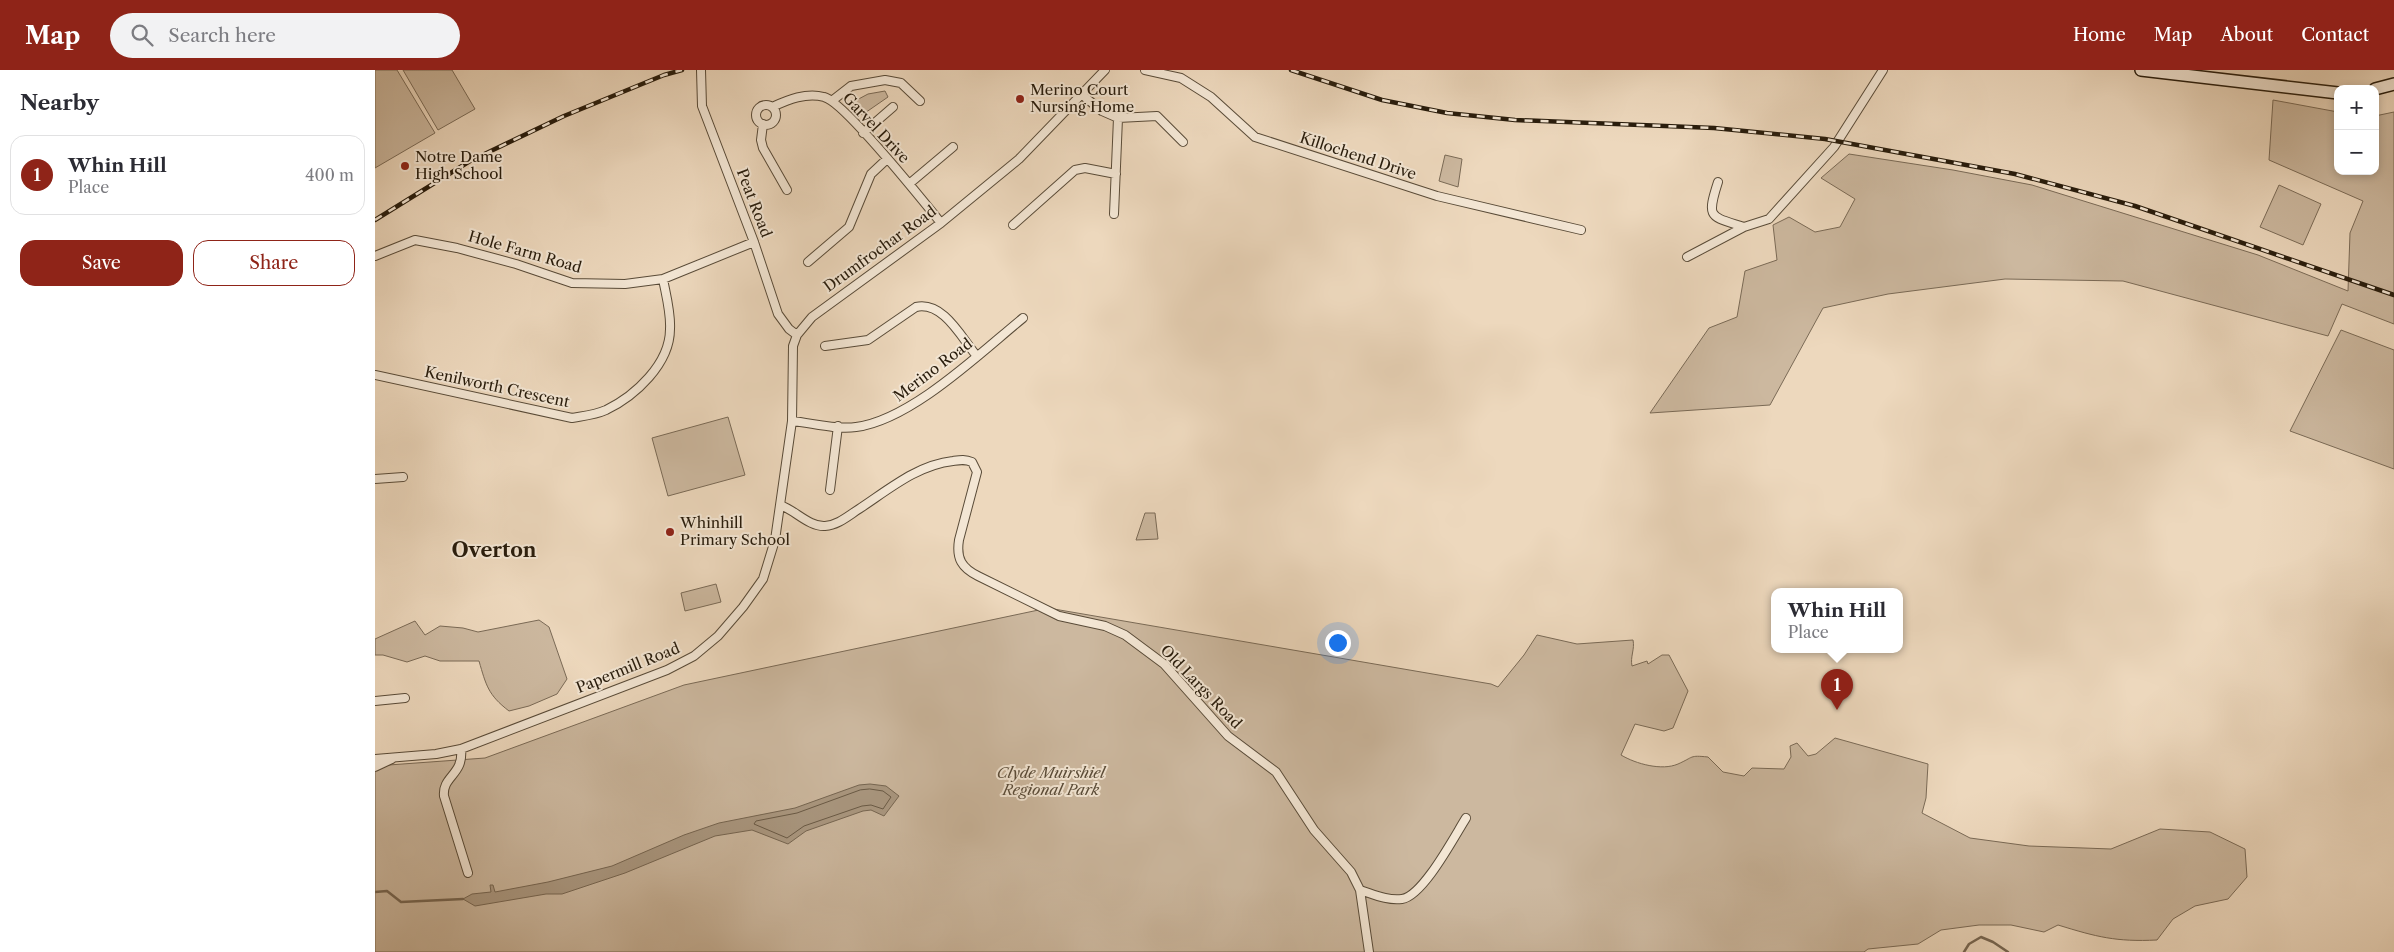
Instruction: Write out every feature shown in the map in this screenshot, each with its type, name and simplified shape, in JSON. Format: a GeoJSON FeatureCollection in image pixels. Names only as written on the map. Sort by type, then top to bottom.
{"type":"FeatureCollection","features":[{"type":"Feature","properties":{"kind":"main road"},"geometry":{"type":"LineString","coordinates":[[2141,70],[2334,93]]}},
{"type":"Feature","properties":{"kind":"main road"},"geometry":{"type":"LineString","coordinates":[[2379,88],[2394,84]]}},
{"type":"Feature","properties":{"kind":"street","name":"Drumfrochar Road"},"geometry":{"type":"LineString","coordinates":[[797,335],[812,317],[941,223],[1019,160],[1105,70]]}},
{"type":"Feature","properties":{"kind":"street","name":"Killochend Drive"},"geometry":{"type":"LineString","coordinates":[[1145,70],[1181,78],[1211,97],[1255,137],[1437,196],[1581,230]]}},
{"type":"Feature","properties":{"kind":"street"},"geometry":{"type":"LineString","coordinates":[[1687,257],[1744,227],[1769,219],[1827,154],[1883,70]]}},
{"type":"Feature","properties":{"kind":"street","name":"Peat Road"},"geometry":{"type":"LineString","coordinates":[[701,72],[702,106],[754,242],[778,314],[789,329],[797,335]]}},
{"type":"Feature","properties":{"kind":"street"},"geometry":{"type":"LineString","coordinates":[[833,100],[851,86],[885,80],[901,83],[919,101]]}},
{"type":"Feature","properties":{"kind":"street"},"geometry":{"type":"LineString","coordinates":[[1081,94],[1102,111],[1118,118],[1157,116],[1183,142]]}},
{"type":"Feature","properties":{"kind":"street","name":"Garvel Drive"},"geometry":{"type":"LineString","coordinates":[[772,107],[802,96],[817,95],[833,100],[887,158],[941,223]]}},
{"type":"Feature","properties":{"kind":"street"},"geometry":{"type":"LineString","coordinates":[[764,106],[772,107],[776,114],[775,119],[769,124],[763,124],[757,119],[758,111],[764,106]]}},
{"type":"Feature","properties":{"kind":"street"},"geometry":{"type":"LineString","coordinates":[[863,133],[893,107]]}},
{"type":"Feature","properties":{"kind":"street"},"geometry":{"type":"LineString","coordinates":[[1114,214],[1118,118]]}},
{"type":"Feature","properties":{"kind":"street"},"geometry":{"type":"LineString","coordinates":[[763,124],[761,140],[763,148],[787,190]]}},
{"type":"Feature","properties":{"kind":"street"},"geometry":{"type":"LineString","coordinates":[[909,184],[953,147]]}},
{"type":"Feature","properties":{"kind":"street"},"geometry":{"type":"LineString","coordinates":[[808,262],[849,227],[871,174],[887,158]]}},
{"type":"Feature","properties":{"kind":"street"},"geometry":{"type":"LineString","coordinates":[[1013,225],[1075,170],[1085,168],[1116,174]]}},
{"type":"Feature","properties":{"kind":"street"},"geometry":{"type":"LineString","coordinates":[[1718,182],[1710,206],[1711,211],[1717,218],[1744,227]]}},
{"type":"Feature","properties":{"kind":"street","name":"Hole Farm Road"},"geometry":{"type":"LineString","coordinates":[[375,256],[415,240],[457,248],[516,264],[572,283],[625,284],[663,279],[754,242]]}},
{"type":"Feature","properties":{"kind":"street","name":"Kenilworth Crescent"},"geometry":{"type":"LineString","coordinates":[[375,375],[572,418],[606,410],[631,394],[656,369],[665,351],[670,330],[663,279]]}},
{"type":"Feature","properties":{"kind":"street"},"geometry":{"type":"LineString","coordinates":[[825,346],[868,340],[916,307],[924,305],[940,312],[976,356]]}},
{"type":"Feature","properties":{"kind":"street","name":"Merino Road"},"geometry":{"type":"LineString","coordinates":[[792,421],[854,428],[869,425],[914,405],[1023,318]]}},
{"type":"Feature","properties":{"kind":"street"},"geometry":{"type":"LineString","coordinates":[[780,506],[792,421],[793,346],[797,335]]}},
{"type":"Feature","properties":{"kind":"street"},"geometry":{"type":"LineString","coordinates":[[830,490],[839,426]]}},
{"type":"Feature","properties":{"kind":"street","name":"Old Largs Road"},"geometry":{"type":"LineString","coordinates":[[780,506],[791,509],[806,520],[824,527],[839,522],[913,473],[942,462],[963,460],[972,462],[976,469],[976,475],[957,550],[960,562],[967,570],[1059,616],[1105,626],[1141,645],[1164,664],[1228,736],[1276,772],[1314,830],[1351,872],[1360,890],[1369,952]]}},
{"type":"Feature","properties":{"kind":"street"},"geometry":{"type":"LineString","coordinates":[[375,479],[403,477]]}},
{"type":"Feature","properties":{"kind":"street","name":"Papermill Road"},"geometry":{"type":"LineString","coordinates":[[375,759],[436,754],[461,749],[667,670],[694,656],[718,636],[743,607],[763,579],[775,540],[780,506]]}},
{"type":"Feature","properties":{"kind":"street"},"geometry":{"type":"LineString","coordinates":[[375,701],[405,698]]}},
{"type":"Feature","properties":{"kind":"street"},"geometry":{"type":"LineString","coordinates":[[461,749],[461,765],[443,791],[468,873]]}},
{"type":"Feature","properties":{"kind":"street"},"geometry":{"type":"LineString","coordinates":[[375,767],[396,757]]}},
{"type":"Feature","properties":{"kind":"street"},"geometry":{"type":"LineString","coordinates":[[1360,890],[1392,899],[1404,899],[1420,888],[1466,818]]}},
{"type":"Feature","properties":{"kind":"green space"},"geometry":{"type":"Polygon","coordinates":[[[375,70],[397,70],[435,133],[375,168],[375,70]]]}},
{"type":"Feature","properties":{"kind":"green space"},"geometry":{"type":"Polygon","coordinates":[[[403,70],[452,70],[475,109],[438,130],[403,70]]]}},
{"type":"Feature","properties":{"kind":"green space"},"geometry":{"type":"Polygon","coordinates":[[[885,91],[888,97],[862,115],[853,102],[868,94],[885,91]]]}},
{"type":"Feature","properties":{"kind":"green space"},"geometry":{"type":"Polygon","coordinates":[[[2273,100],[2334,111],[2334,175],[2379,175],[2379,115],[2394,112],[2394,324],[2342,304],[2328,336],[2123,281],[2005,279],[1888,294],[1823,308],[1770,405],[1650,413],[1709,328],[1737,317],[1745,271],[1777,260],[1773,225],[1789,217],[1815,232],[1840,227],[1855,199],[1821,178],[1849,154],[1953,170],[2032,185],[2258,255],[2348,291],[2350,233],[2363,201],[2269,160],[2273,100]]]}},
{"type":"Feature","properties":{"kind":"green space"},"geometry":{"type":"Polygon","coordinates":[[[1445,155],[1462,159],[1458,187],[1439,181],[1445,155]]]}},
{"type":"Feature","properties":{"kind":"green space"},"geometry":{"type":"Polygon","coordinates":[[[2279,185],[2321,204],[2303,245],[2260,227],[2279,185]]]}},
{"type":"Feature","properties":{"kind":"green space"},"geometry":{"type":"Polygon","coordinates":[[[2341,330],[2394,350],[2394,469],[2290,431],[2341,330]]]}},
{"type":"Feature","properties":{"kind":"green space"},"geometry":{"type":"Polygon","coordinates":[[[728,417],[745,475],[668,496],[652,438],[728,417]]]}},
{"type":"Feature","properties":{"kind":"green space"},"geometry":{"type":"Polygon","coordinates":[[[1145,513],[1155,513],[1158,539],[1136,540],[1145,513]]]}},
{"type":"Feature","properties":{"kind":"green space"},"geometry":{"type":"Polygon","coordinates":[[[716,584],[721,602],[685,611],[681,593],[716,584]]]}},
{"type":"Feature","properties":{"kind":"green space","name":"Clyde Muirshiel Regional Park"},"geometry":{"type":"Polygon","coordinates":[[[1048,608],[1491,684],[1498,687],[1524,655],[1537,635],[1577,644],[1633,640],[1632,666],[1647,661],[1648,664],[1662,655],[1669,655],[1688,691],[1673,728],[1664,731],[1635,724],[1621,755],[1634,761],[1649,766],[1664,767],[1678,764],[1694,756],[1708,757],[1723,772],[1744,776],[1752,768],[1784,769],[1791,757],[1790,746],[1797,743],[1808,756],[1816,754],[1835,738],[1928,764],[1926,798],[1922,813],[1970,838],[2029,846],[2111,849],[2160,829],[2210,832],[2245,849],[2247,877],[2228,899],[2195,906],[2173,919],[2157,940],[2107,938],[2058,925],[2044,932],[2011,925],[1979,925],[1941,930],[1918,944],[1868,949],[1864,952],[375,952],[375,766],[485,758],[684,685],[1048,608]]]}},
{"type":"Feature","properties":{"kind":"green space"},"geometry":{"type":"Polygon","coordinates":[[[539,620],[549,627],[567,679],[557,694],[529,706],[509,711],[496,700],[489,689],[479,661],[440,661],[425,656],[407,662],[383,655],[375,655],[375,639],[415,621],[425,635],[440,626],[463,628],[478,632],[539,620]]]}},
{"type":"Feature","properties":{"kind":"water"},"geometry":{"type":"Polygon","coordinates":[[[859,785],[886,786],[899,796],[884,816],[871,810],[863,811],[806,831],[788,844],[752,830],[715,836],[625,873],[562,894],[546,894],[475,906],[463,899],[472,894],[491,892],[490,885],[493,885],[495,892],[548,882],[612,866],[684,835],[719,823],[795,808],[859,785]]]}},
{"type":"Feature","properties":{"kind":"waterway"},"geometry":{"type":"LineString","coordinates":[[375,892],[387,891],[401,902],[463,899]]}},
{"type":"Feature","properties":{"kind":"waterway"},"geometry":{"type":"LineString","coordinates":[[1964,952],[1969,944],[1981,937],[2008,952]]}},
{"type":"Feature","properties":{"kind":"railway"},"geometry":{"type":"LineString","coordinates":[[375,220],[470,161],[564,116],[664,75],[682,70]]}},
{"type":"Feature","properties":{"kind":"railway"},"geometry":{"type":"LineString","coordinates":[[1291,70],[1382,100],[1447,113],[1515,120],[1714,128],[1825,139],[2015,174],[2135,206],[2394,295]]}},
{"type":"Feature","properties":{"kind":"place","name":"Merino Court Nursing Home"},"geometry":{"type":"Point","coordinates":[1020,99]}},
{"type":"Feature","properties":{"kind":"place","name":"Notre Dame High School"},"geometry":{"type":"Point","coordinates":[405,166]}},
{"type":"Feature","properties":{"kind":"place","name":"Whinhill Primary School"},"geometry":{"type":"Point","coordinates":[670,532]}},
{"type":"Feature","properties":{"kind":"place","name":"Whin Hill"},"geometry":{"type":"Point","coordinates":[1837,710]}},
{"type":"Feature","properties":{"kind":"district","name":"Overton"},"geometry":{"type":"Point","coordinates":[494,550]}}]}
